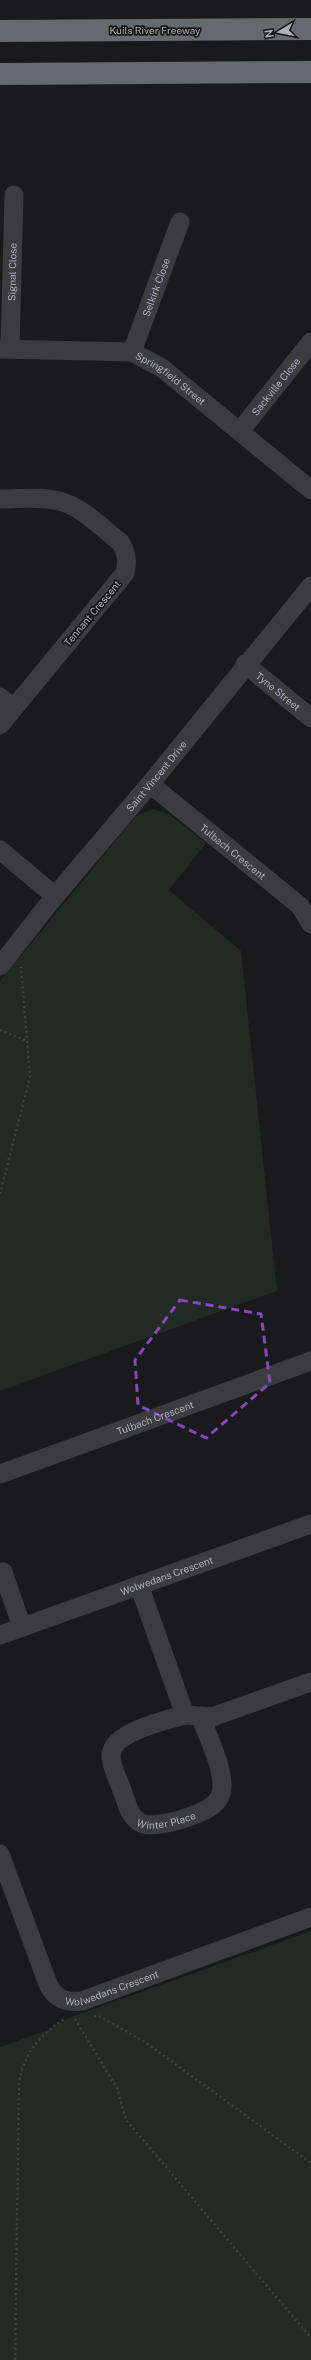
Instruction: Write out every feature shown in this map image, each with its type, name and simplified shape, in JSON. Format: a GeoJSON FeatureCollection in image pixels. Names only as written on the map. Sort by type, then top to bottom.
{"type":"FeatureCollection","features":[{"type":"Feature","properties":{"kind":"highway","name":"Kuils River Freeway"},"geometry":{"type":"LineString","coordinates":[[0,32],[311,29]]}},
{"type":"Feature","properties":{"kind":"highway"},"geometry":{"type":"LineString","coordinates":[[0,74],[311,72]]}},
{"type":"Feature","properties":{"kind":"street","name":"Signal Close"},"geometry":{"type":"LineString","coordinates":[[5,349],[14,195]]}},
{"type":"Feature","properties":{"kind":"street","name":"Selkirk Close"},"geometry":{"type":"LineString","coordinates":[[132,352],[180,222]]}},
{"type":"Feature","properties":{"kind":"street","name":"Sackville Close"},"geometry":{"type":"LineString","coordinates":[[240,431],[311,342]]}},
{"type":"Feature","properties":{"kind":"street","name":"Springfield Street"},"geometry":{"type":"LineString","coordinates":[[5,349],[132,352],[162,368],[311,490]]}},
{"type":"Feature","properties":{"kind":"street","name":"Tennant Crescent"},"geometry":{"type":"LineString","coordinates":[[0,499],[43,498],[65,503],[75,508],[120,542],[127,556],[125,573],[7,702],[0,724]]}},
{"type":"Feature","properties":{"kind":"street","name":"Saint Vincent Drive"},"geometry":{"type":"LineString","coordinates":[[0,966],[55,896],[150,784],[245,664],[311,586]]}},
{"type":"Feature","properties":{"kind":"street","name":"Tyne Street"},"geometry":{"type":"LineString","coordinates":[[245,664],[311,718]]}},
{"type":"Feature","properties":{"kind":"street","name":"Tulbach Crescent"},"geometry":{"type":"LineString","coordinates":[[150,784],[300,906],[311,924]]}},
{"type":"Feature","properties":{"kind":"street"},"geometry":{"type":"LineString","coordinates":[[0,850],[55,896]]}},
{"type":"Feature","properties":{"kind":"street","name":"Tulbach Crescent"},"geometry":{"type":"LineString","coordinates":[[0,1474],[311,1361]]}},
{"type":"Feature","properties":{"kind":"street","name":"Wolwedans Crescent"},"geometry":{"type":"LineString","coordinates":[[0,1635],[311,1524]]}},
{"type":"Feature","properties":{"kind":"street"},"geometry":{"type":"LineString","coordinates":[[3,1572],[22,1627]]}},
{"type":"Feature","properties":{"kind":"street","name":"Winter Place"},"geometry":{"type":"LineString","coordinates":[[139,1585],[193,1716],[221,1774],[221,1796],[217,1802],[205,1810],[154,1826],[142,1824],[131,1814],[113,1765],[111,1754],[114,1746],[120,1739],[133,1732],[193,1716],[212,1717],[311,1682]]}},
{"type":"Feature","properties":{"kind":"street","name":"Wolwedans Crescent"},"geometry":{"type":"LineString","coordinates":[[0,1854],[48,1984],[53,1993],[61,1999],[72,2002],[82,2001],[311,1917]]}},
{"type":"Feature","properties":{"kind":"path"},"geometry":{"type":"LineString","coordinates":[[0,1194],[30,1077],[19,942]]}},
{"type":"Feature","properties":{"kind":"path"},"geometry":{"type":"LineString","coordinates":[[0,1030],[27,1041]]}},
{"type":"Feature","properties":{"kind":"path"},"geometry":{"type":"LineString","coordinates":[[15,2360],[18,2083],[21,2070],[39,2039],[48,2028],[71,2014],[79,2015]]}},
{"type":"Feature","properties":{"kind":"path"},"geometry":{"type":"LineString","coordinates":[[71,2014],[117,2088],[126,2120],[311,2338]]}},
{"type":"Feature","properties":{"kind":"path"},"geometry":{"type":"LineString","coordinates":[[86,2016],[101,2017],[145,2042],[311,2163]]}},
{"type":"Feature","properties":{"kind":"highlighted area"},"geometry":{"type":"Polygon","coordinates":[[[180,1300],[261,1314],[270,1383],[206,1438],[138,1405],[135,1360],[180,1300]]]}},
{"type":"Feature","properties":{"kind":"shaded area"},"geometry":{"type":"Polygon","coordinates":[[[153,809],[169,814],[206,843],[169,890],[241,951],[277,1291],[0,1391],[0,981],[136,816],[153,809]]]}},
{"type":"Feature","properties":{"kind":"shaded area"},"geometry":{"type":"Polygon","coordinates":[[[311,1931],[311,2360],[0,2360],[0,2047],[45,2031],[71,2017],[311,1931]]]}}]}
